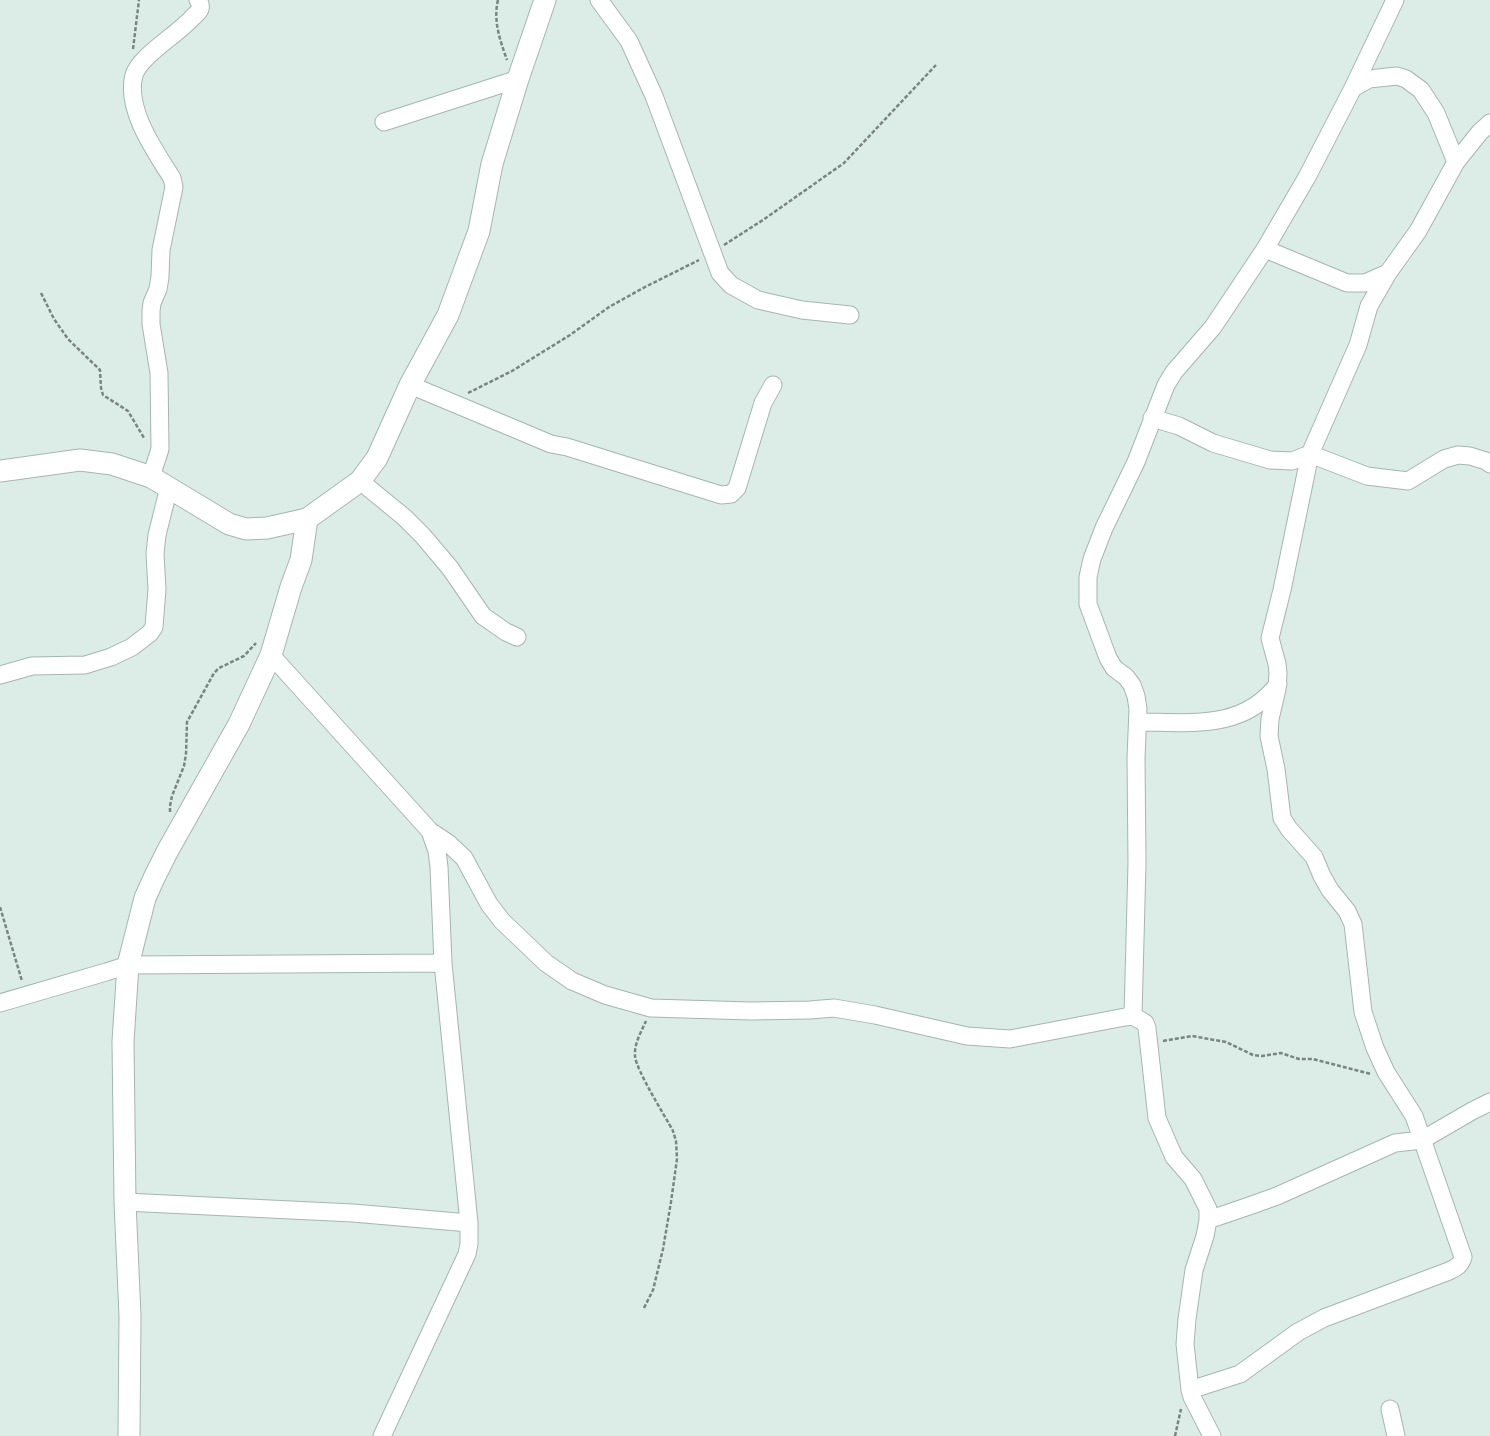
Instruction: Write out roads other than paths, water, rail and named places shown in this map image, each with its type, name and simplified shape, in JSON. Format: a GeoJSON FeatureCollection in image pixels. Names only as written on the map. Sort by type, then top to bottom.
{"type":"FeatureCollection","features":[{"type":"Feature","properties":{"kind":"street"},"geometry":{"type":"LineString","coordinates":[[154,469],[160,449],[158,373],[151,324],[151,311],[152,302],[158,289],[161,250],[174,187],[172,178],[139,120],[134,105],[133,82],[139,66],[188,23],[200,8],[198,0]]}},
{"type":"Feature","properties":{"kind":"street"},"geometry":{"type":"LineString","coordinates":[[1,470],[80,460],[154,469],[169,487],[229,524],[246,529],[267,528],[307,519],[360,481],[377,458],[410,386],[448,315],[479,231],[492,164],[516,79],[545,0]]}},
{"type":"Feature","properties":{"kind":"street"},"geometry":{"type":"LineString","coordinates":[[599,0],[629,41],[654,96],[720,273],[731,285],[758,300],[802,310],[850,314]]}},
{"type":"Feature","properties":{"kind":"street"},"geometry":{"type":"LineString","coordinates":[[1132,1016],[1137,863],[1138,709],[1136,696],[1132,685],[1126,677],[1114,668],[1108,658],[1088,604],[1087,587],[1092,559],[1104,528],[1136,462],[1166,385],[1174,372],[1214,327],[1265,249],[1307,177],[1353,88],[1395,0]]}},
{"type":"Feature","properties":{"kind":"street"},"geometry":{"type":"LineString","coordinates":[[1353,88],[1370,79],[1397,76],[1406,79],[1421,90],[1436,113],[1456,162]]}},
{"type":"Feature","properties":{"kind":"street"},"geometry":{"type":"LineString","coordinates":[[384,122],[516,79]]}},
{"type":"Feature","properties":{"kind":"street"},"geometry":{"type":"LineString","coordinates":[[1190,1390],[1240,1374],[1298,1332],[1324,1318],[1387,1293],[1449,1271],[1458,1266],[1463,1257],[1414,1116],[1386,1072],[1375,1048],[1363,1012],[1353,924],[1347,911],[1330,890],[1314,857],[1287,826],[1282,818],[1276,769],[1269,736],[1270,719],[1278,684],[1277,664],[1270,638],[1282,590],[1310,454],[1358,345],[1369,306],[1388,273],[1418,232],[1456,162],[1480,132],[1490,123]]}},
{"type":"Feature","properties":{"kind":"street"},"geometry":{"type":"LineString","coordinates":[[1265,249],[1347,283],[1364,283],[1388,273]]}},
{"type":"Feature","properties":{"kind":"street"},"geometry":{"type":"LineString","coordinates":[[410,386],[551,444],[567,447],[721,495],[731,494],[737,488],[762,408],[773,385]]}},
{"type":"Feature","properties":{"kind":"street"},"geometry":{"type":"LineString","coordinates":[[1152,418],[1179,426],[1213,443],[1270,460],[1292,461],[1310,454],[1367,476],[1408,481],[1444,459],[1458,455],[1470,456],[1486,461],[1490,464]]}},
{"type":"Feature","properties":{"kind":"street"},"geometry":{"type":"LineString","coordinates":[[360,481],[404,517],[423,536],[450,568],[483,616],[506,632],[517,637]]}},
{"type":"Feature","properties":{"kind":"street"},"geometry":{"type":"LineString","coordinates":[[0,675],[32,666],[85,665],[111,657],[132,647],[150,633],[154,627],[157,589],[155,554],[157,535],[169,487]]}},
{"type":"Feature","properties":{"kind":"street"},"geometry":{"type":"LineString","coordinates":[[129,1436],[130,1316],[125,1202],[123,1041],[128,964],[145,898],[154,878],[168,850],[239,724],[264,649],[301,560],[307,519]]}},
{"type":"Feature","properties":{"kind":"street"},"geometry":{"type":"LineString","coordinates":[[264,649],[430,831],[448,843],[464,858],[489,904],[502,921],[546,963],[572,981],[605,995],[651,1008],[751,1011],[834,1008],[881,1016],[967,1036],[1010,1039],[1132,1016],[1144,1023],[1147,1028],[1157,1118],[1174,1157],[1193,1179],[1208,1209],[1208,1220],[1205,1236],[1194,1270],[1185,1344],[1192,1397],[1212,1436]]}},
{"type":"Feature","properties":{"kind":"street"},"geometry":{"type":"LineString","coordinates":[[1138,722],[1210,722],[1235,717],[1255,706],[1278,684]]}},
{"type":"Feature","properties":{"kind":"street"},"geometry":{"type":"LineString","coordinates":[[382,1436],[467,1254],[469,1244],[443,963],[439,867],[437,851],[430,831]]}},
{"type":"Feature","properties":{"kind":"street"},"geometry":{"type":"LineString","coordinates":[[0,1003],[106,972],[128,964],[443,963]]}},
{"type":"Feature","properties":{"kind":"street"},"geometry":{"type":"LineString","coordinates":[[1208,1220],[1252,1206],[1277,1196],[1395,1143],[1422,1140],[1490,1102]]}},
{"type":"Feature","properties":{"kind":"street"},"geometry":{"type":"LineString","coordinates":[[125,1202],[353,1213],[468,1223]]}},
{"type":"Feature","properties":{"kind":"street"},"geometry":{"type":"LineString","coordinates":[[1390,1409],[1396,1436]]}}]}
